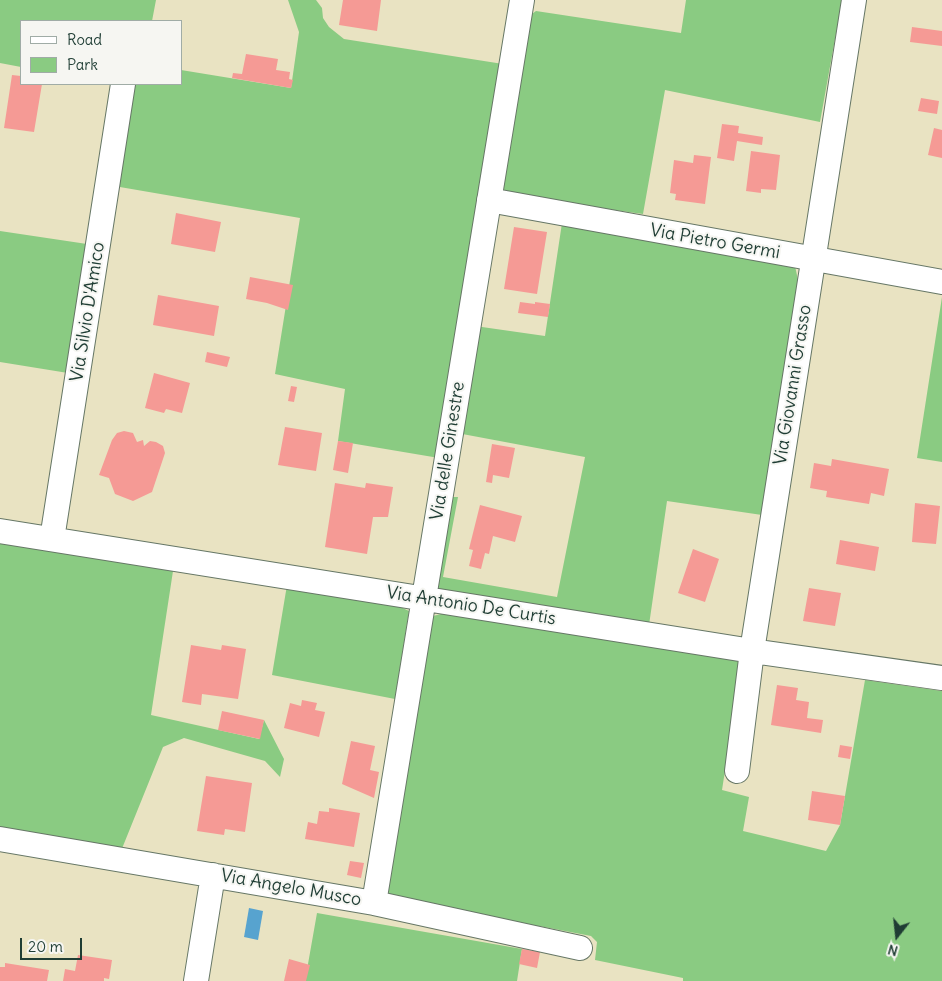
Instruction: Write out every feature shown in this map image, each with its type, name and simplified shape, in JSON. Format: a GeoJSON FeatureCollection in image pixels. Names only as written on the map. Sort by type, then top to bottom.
{"type":"FeatureCollection","features":[{"type":"Feature","properties":{"kind":"street","name":"Via delle Ginestre"},"geometry":{"type":"LineString","coordinates":[[374,903],[522,0]]}},
{"type":"Feature","properties":{"kind":"street","name":"Via Giovanni Grasso"},"geometry":{"type":"LineString","coordinates":[[737,771],[752,651],[854,0]]}},
{"type":"Feature","properties":{"kind":"street","name":"Via Silvio D'Amico"},"geometry":{"type":"LineString","coordinates":[[52,540],[123,85]]}},
{"type":"Feature","properties":{"kind":"street","name":"Via Pietro Germi"},"geometry":{"type":"LineString","coordinates":[[489,200],[812,260],[942,282]]}},
{"type":"Feature","properties":{"kind":"street","name":"Via Antonio De Curtis"},"geometry":{"type":"LineString","coordinates":[[0,531],[752,651],[942,678]]}},
{"type":"Feature","properties":{"kind":"street","name":"Via Angelo Musco"},"geometry":{"type":"LineString","coordinates":[[0,839],[374,903],[580,948]]}},
{"type":"Feature","properties":{"kind":"street"},"geometry":{"type":"LineString","coordinates":[[196,981],[214,875]]}},
{"type":"Feature","properties":{"kind":"green space"},"geometry":{"type":"Polygon","coordinates":[[[0,0],[156,0],[152,20],[20,20],[20,67],[0,63],[0,0]]]}},
{"type":"Feature","properties":{"kind":"green space"},"geometry":{"type":"Polygon","coordinates":[[[288,0],[316,0],[322,8],[323,18],[329,27],[344,39],[503,64],[439,458],[338,441],[345,389],[275,374],[300,218],[114,186],[131,85],[182,85],[182,70],[291,88],[299,32],[288,0]]]}},
{"type":"Feature","properties":{"kind":"green space"},"geometry":{"type":"Polygon","coordinates":[[[686,0],[842,0],[820,122],[665,90],[643,214],[499,194],[525,19],[536,11],[681,33],[686,0]]]}},
{"type":"Feature","properties":{"kind":"green space"},"geometry":{"type":"Polygon","coordinates":[[[562,223],[795,266],[798,280],[762,515],[667,501],[649,625],[438,591],[435,577],[448,497],[458,497],[443,577],[557,597],[585,457],[457,433],[475,326],[545,336],[562,223]]]}},
{"type":"Feature","properties":{"kind":"green space"},"geometry":{"type":"Polygon","coordinates":[[[0,231],[87,244],[68,373],[0,362],[0,231]]]}},
{"type":"Feature","properties":{"kind":"green space"},"geometry":{"type":"Polygon","coordinates":[[[942,297],[942,462],[917,458],[942,297]]]}},
{"type":"Feature","properties":{"kind":"green space"},"geometry":{"type":"Polygon","coordinates":[[[0,542],[173,571],[151,715],[259,739],[264,720],[284,759],[280,777],[265,761],[184,738],[163,747],[121,851],[0,830],[0,542]]]}},
{"type":"Feature","properties":{"kind":"green space"},"geometry":{"type":"Polygon","coordinates":[[[287,585],[394,604],[409,611],[395,699],[272,675],[287,585]]]}},
{"type":"Feature","properties":{"kind":"green space"},"geometry":{"type":"Polygon","coordinates":[[[449,612],[742,661],[722,790],[749,797],[743,831],[826,851],[840,825],[865,680],[942,691],[942,981],[683,981],[683,978],[595,960],[597,942],[591,936],[539,926],[515,926],[385,898],[429,617],[449,612]]]}},
{"type":"Feature","properties":{"kind":"green space"},"geometry":{"type":"Polygon","coordinates":[[[317,913],[522,949],[517,981],[305,981],[317,913]]]}},
{"type":"Feature","properties":{"kind":"water"},"geometry":{"type":"Polygon","coordinates":[[[249,908],[263,911],[258,940],[244,937],[249,908]]]}},
{"type":"Feature","properties":{"kind":"building"},"geometry":{"type":"Polygon","coordinates":[[[343,0],[381,0],[377,31],[339,25],[343,0]]]}},
{"type":"Feature","properties":{"kind":"building"},"geometry":{"type":"Polygon","coordinates":[[[912,27],[942,31],[942,46],[910,42],[912,27]]]}},
{"type":"Feature","properties":{"kind":"building"},"geometry":{"type":"Polygon","coordinates":[[[246,54],[278,59],[276,70],[290,72],[289,79],[293,80],[291,88],[232,78],[233,73],[242,74],[246,54]]]}},
{"type":"Feature","properties":{"kind":"building"},"geometry":{"type":"Polygon","coordinates":[[[12,75],[20,76],[20,85],[42,85],[34,132],[4,128],[12,75]]]}},
{"type":"Feature","properties":{"kind":"building"},"geometry":{"type":"Polygon","coordinates":[[[921,98],[939,101],[937,114],[918,111],[921,98]]]}},
{"type":"Feature","properties":{"kind":"building"},"geometry":{"type":"Polygon","coordinates":[[[722,124],[739,126],[738,133],[763,137],[762,145],[737,141],[734,161],[717,158],[722,124]]]}},
{"type":"Feature","properties":{"kind":"building"},"geometry":{"type":"Polygon","coordinates":[[[934,128],[942,130],[942,158],[928,155],[934,128]]]}},
{"type":"Feature","properties":{"kind":"building"},"geometry":{"type":"Polygon","coordinates":[[[751,151],[780,155],[776,190],[761,189],[761,193],[746,191],[751,151]]]}},
{"type":"Feature","properties":{"kind":"building"},"geometry":{"type":"Polygon","coordinates":[[[694,155],[711,157],[705,204],[675,200],[676,194],[670,193],[674,160],[693,163],[694,155]]]}},
{"type":"Feature","properties":{"kind":"building"},"geometry":{"type":"Polygon","coordinates":[[[176,213],[221,222],[215,252],[171,244],[176,213]]]}},
{"type":"Feature","properties":{"kind":"building"},"geometry":{"type":"Polygon","coordinates":[[[514,227],[547,232],[537,294],[504,289],[514,227]]]}},
{"type":"Feature","properties":{"kind":"building"},"geometry":{"type":"Polygon","coordinates":[[[250,277],[293,285],[288,310],[246,299],[250,277]]]}},
{"type":"Feature","properties":{"kind":"building"},"geometry":{"type":"Polygon","coordinates":[[[158,295],[219,306],[214,336],[153,325],[158,295]]]}},
{"type":"Feature","properties":{"kind":"building"},"geometry":{"type":"Polygon","coordinates":[[[520,302],[550,304],[548,317],[518,313],[520,302]]]}},
{"type":"Feature","properties":{"kind":"building"},"geometry":{"type":"Polygon","coordinates":[[[207,352],[230,357],[227,367],[205,362],[207,352]]]}},
{"type":"Feature","properties":{"kind":"building"},"geometry":{"type":"Polygon","coordinates":[[[154,373],[190,383],[182,413],[166,409],[164,413],[145,408],[154,373]]]}},
{"type":"Feature","properties":{"kind":"building"},"geometry":{"type":"Polygon","coordinates":[[[291,386],[297,387],[294,402],[288,401],[291,386]]]}},
{"type":"Feature","properties":{"kind":"building"},"geometry":{"type":"Polygon","coordinates":[[[285,427],[322,433],[316,471],[278,465],[285,427]]]}},
{"type":"Feature","properties":{"kind":"building"},"geometry":{"type":"Polygon","coordinates":[[[124,431],[133,433],[137,442],[143,440],[144,446],[150,441],[156,442],[163,446],[165,453],[152,492],[133,501],[115,494],[109,478],[99,475],[112,440],[117,433],[124,431]]]}},
{"type":"Feature","properties":{"kind":"building"},"geometry":{"type":"Polygon","coordinates":[[[338,441],[353,443],[348,473],[333,470],[338,441]]]}},
{"type":"Feature","properties":{"kind":"building"},"geometry":{"type":"Polygon","coordinates":[[[492,444],[515,448],[509,478],[493,475],[492,483],[486,482],[492,444]]]}},
{"type":"Feature","properties":{"kind":"building"},"geometry":{"type":"Polygon","coordinates":[[[832,459],[889,469],[884,496],[871,493],[869,504],[826,497],[827,491],[810,488],[814,463],[831,466],[832,459]]]}},
{"type":"Feature","properties":{"kind":"building"},"geometry":{"type":"Polygon","coordinates":[[[335,483],[365,488],[366,483],[393,487],[388,517],[373,517],[367,554],[325,547],[335,483]]]}},
{"type":"Feature","properties":{"kind":"building"},"geometry":{"type":"Polygon","coordinates":[[[915,503],[940,506],[936,544],[912,542],[915,503]]]}},
{"type":"Feature","properties":{"kind":"building"},"geometry":{"type":"Polygon","coordinates":[[[480,505],[522,516],[515,542],[493,536],[489,554],[485,553],[481,569],[469,566],[473,550],[469,549],[480,505]]]}},
{"type":"Feature","properties":{"kind":"building"},"geometry":{"type":"Polygon","coordinates":[[[840,540],[879,547],[875,571],[836,564],[840,540]]]}},
{"type":"Feature","properties":{"kind":"building"},"geometry":{"type":"Polygon","coordinates":[[[693,549],[719,559],[705,602],[678,593],[693,549]]]}},
{"type":"Feature","properties":{"kind":"building"},"geometry":{"type":"Polygon","coordinates":[[[809,588],[841,593],[835,626],[803,621],[809,588]]]}},
{"type":"Feature","properties":{"kind":"building"},"geometry":{"type":"Polygon","coordinates":[[[191,645],[221,650],[222,645],[246,649],[238,699],[202,694],[201,705],[182,702],[191,645]]]}},
{"type":"Feature","properties":{"kind":"building"},"geometry":{"type":"Polygon","coordinates":[[[777,685],[798,688],[796,700],[809,702],[807,718],[823,720],[821,733],[771,725],[777,685]]]}},
{"type":"Feature","properties":{"kind":"building"},"geometry":{"type":"Polygon","coordinates":[[[302,700],[317,703],[315,710],[325,712],[319,737],[284,728],[290,703],[301,706],[302,700]]]}},
{"type":"Feature","properties":{"kind":"building"},"geometry":{"type":"Polygon","coordinates":[[[222,711],[264,720],[260,739],[218,730],[222,711]]]}},
{"type":"Feature","properties":{"kind":"building"},"geometry":{"type":"Polygon","coordinates":[[[351,741],[375,746],[370,770],[379,772],[374,798],[342,784],[351,741]]]}},
{"type":"Feature","properties":{"kind":"building"},"geometry":{"type":"Polygon","coordinates":[[[840,745],[852,747],[850,759],[838,757],[840,745]]]}},
{"type":"Feature","properties":{"kind":"building"},"geometry":{"type":"Polygon","coordinates":[[[206,776],[252,783],[245,832],[225,829],[224,835],[197,831],[206,776]]]}},
{"type":"Feature","properties":{"kind":"building"},"geometry":{"type":"Polygon","coordinates":[[[812,791],[845,796],[840,825],[808,820],[812,791]]]}},
{"type":"Feature","properties":{"kind":"building"},"geometry":{"type":"Polygon","coordinates":[[[329,808],[360,813],[354,847],[305,839],[308,822],[317,824],[319,811],[329,812],[329,808]]]}},
{"type":"Feature","properties":{"kind":"building"},"geometry":{"type":"Polygon","coordinates":[[[350,861],[364,863],[361,878],[347,875],[350,861]]]}},
{"type":"Feature","properties":{"kind":"building"},"geometry":{"type":"Polygon","coordinates":[[[522,949],[540,952],[537,968],[519,964],[522,949]]]}},
{"type":"Feature","properties":{"kind":"building"},"geometry":{"type":"Polygon","coordinates":[[[78,955],[112,960],[109,979],[104,978],[104,981],[63,981],[65,969],[75,971],[78,955]]]}},
{"type":"Feature","properties":{"kind":"building"},"geometry":{"type":"Polygon","coordinates":[[[289,959],[310,965],[306,981],[284,981],[289,959]]]}},
{"type":"Feature","properties":{"kind":"building"},"geometry":{"type":"Polygon","coordinates":[[[5,963],[49,970],[47,981],[0,981],[0,967],[5,967],[5,963]]]}}]}
